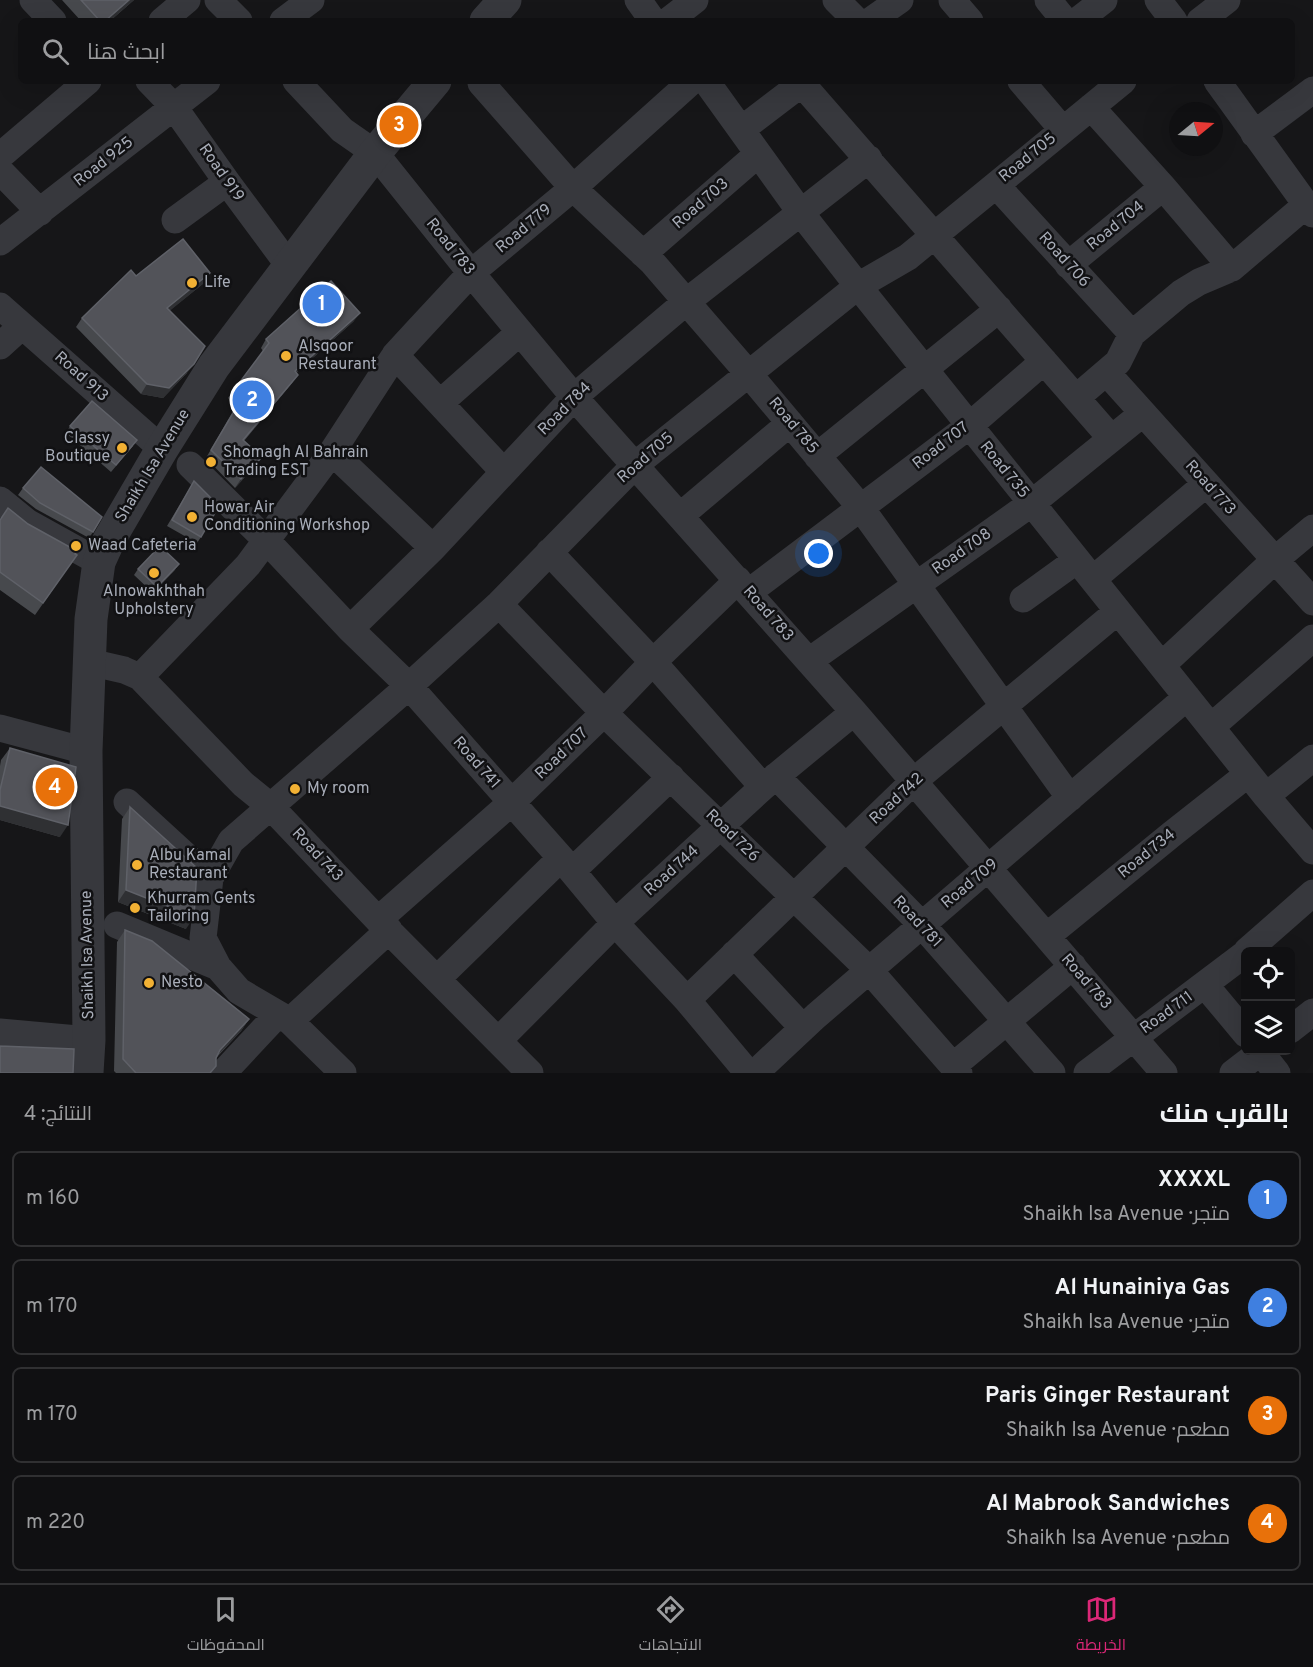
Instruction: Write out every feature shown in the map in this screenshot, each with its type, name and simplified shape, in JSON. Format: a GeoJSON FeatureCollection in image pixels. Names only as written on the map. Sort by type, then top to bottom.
{"type":"FeatureCollection","features":[{"type":"Feature","properties":{"kind":"street"},"geometry":{"type":"LineString","coordinates":[[33,0],[50,18]]}},
{"type":"Feature","properties":{"kind":"street"},"geometry":{"type":"LineString","coordinates":[[166,18],[187,0]]}},
{"type":"Feature","properties":{"kind":"street"},"geometry":{"type":"LineString","coordinates":[[218,0],[236,18]]}},
{"type":"Feature","properties":{"kind":"street"},"geometry":{"type":"LineString","coordinates":[[287,18],[311,0]]}},
{"type":"Feature","properties":{"kind":"street"},"geometry":{"type":"LineString","coordinates":[[638,0],[650,18]]}},
{"type":"Feature","properties":{"kind":"street"},"geometry":{"type":"LineString","coordinates":[[672,18],[694,0]]}},
{"type":"Feature","properties":{"kind":"street"},"geometry":{"type":"LineString","coordinates":[[836,0],[854,18]]}},
{"type":"Feature","properties":{"kind":"street"},"geometry":{"type":"LineString","coordinates":[[874,18],[900,0]]}},
{"type":"Feature","properties":{"kind":"street"},"geometry":{"type":"LineString","coordinates":[[952,0],[967,18]]}},
{"type":"Feature","properties":{"kind":"street"},"geometry":{"type":"LineString","coordinates":[[1048,0],[1063,18]]}},
{"type":"Feature","properties":{"kind":"street"},"geometry":{"type":"LineString","coordinates":[[1081,18],[1104,0]]}},
{"type":"Feature","properties":{"kind":"street"},"geometry":{"type":"LineString","coordinates":[[1158,0],[1172,18]]}},
{"type":"Feature","properties":{"kind":"street"},"geometry":{"type":"LineString","coordinates":[[1204,18],[1227,0]]}},
{"type":"Feature","properties":{"kind":"street"},"geometry":{"type":"LineString","coordinates":[[0,156],[84,84]]}},
{"type":"Feature","properties":{"kind":"street","name":"Road 919"},"geometry":{"type":"LineString","coordinates":[[152,84],[174,106],[226,182],[290,267]]}},
{"type":"Feature","properties":{"kind":"street","name":"Road 925"},"geometry":{"type":"LineString","coordinates":[[0,242],[203,84]]}},
{"type":"Feature","properties":{"kind":"street","name":"Road 783"},"geometry":{"type":"LineString","coordinates":[[300,84],[342,130],[375,153],[574,397],[854,712],[1164,1073]]}},
{"type":"Feature","properties":{"kind":"street","name":"Shaikh Isa Avenue"},"geometry":{"type":"LineString","coordinates":[[87,1073],[89,1041],[86,751],[91,620],[99,562],[109,540],[162,449],[214,366],[375,153],[432,84]]}},
{"type":"Feature","properties":{"kind":"street","name":"Road 785"},"geometry":{"type":"LineString","coordinates":[[482,84],[573,188],[643,254],[686,302],[861,508],[1070,798]]}},
{"type":"Feature","properties":{"kind":"street","name":"Road 779"},"geometry":{"type":"LineString","coordinates":[[140,677],[248,565],[332,452],[395,355],[471,273],[573,188],[689,84]]}},
{"type":"Feature","properties":{"kind":"street","name":"Road 735"},"geometry":{"type":"LineString","coordinates":[[708,84],[801,213],[858,286],[1248,774],[1313,850]]}},
{"type":"Feature","properties":{"kind":"street"},"geometry":{"type":"LineString","coordinates":[[742,129],[803,84]]}},
{"type":"Feature","properties":{"kind":"street"},"geometry":{"type":"LineString","coordinates":[[805,84],[1111,438]]}},
{"type":"Feature","properties":{"kind":"street"},"geometry":{"type":"LineString","coordinates":[[1024,84],[1063,130]]}},
{"type":"Feature","properties":{"kind":"street","name":"Road 705"},"geometry":{"type":"LineString","coordinates":[[210,878],[231,841],[409,686],[499,604],[635,465],[858,286],[908,257],[1117,84]]}},
{"type":"Feature","properties":{"kind":"street"},"geometry":{"type":"LineString","coordinates":[[1077,398],[1118,363],[1132,334],[1181,293],[1199,282],[1232,268],[1310,209],[1219,84]]}},
{"type":"Feature","properties":{"kind":"street"},"geometry":{"type":"LineString","coordinates":[[1254,134],[1313,90]]}},
{"type":"Feature","properties":{"kind":"street"},"geometry":{"type":"LineString","coordinates":[[1091,107],[1232,268]]}},
{"type":"Feature","properties":{"kind":"street","name":"Road 703"},"geometry":{"type":"LineString","coordinates":[[643,254],[758,154]]}},
{"type":"Feature","properties":{"kind":"street"},"geometry":{"type":"LineString","coordinates":[[801,213],[869,159]]}},
{"type":"Feature","properties":{"kind":"street"},"geometry":{"type":"LineString","coordinates":[[0,171],[40,212]]}},
{"type":"Feature","properties":{"kind":"street"},"geometry":{"type":"LineString","coordinates":[[175,220],[226,182]]}},
{"type":"Feature","properties":{"kind":"street","name":"Road 706"},"geometry":{"type":"LineString","coordinates":[[996,185],[1132,334]]}},
{"type":"Feature","properties":{"kind":"street","name":"Road 704"},"geometry":{"type":"LineString","coordinates":[[1068,265],[1163,187]]}},
{"type":"Feature","properties":{"kind":"street","name":"Road 784"},"geometry":{"type":"LineString","coordinates":[[350,629],[433,548],[574,397],[686,302],[801,213]]}},
{"type":"Feature","properties":{"kind":"street","name":"Road 913"},"geometry":{"type":"LineString","coordinates":[[0,306],[162,449]]}},
{"type":"Feature","properties":{"kind":"street"},"geometry":{"type":"LineString","coordinates":[[818,456],[999,309]]}},
{"type":"Feature","properties":{"kind":"street"},"geometry":{"type":"LineString","coordinates":[[0,346],[22,326]]}},
{"type":"Feature","properties":{"kind":"street"},"geometry":{"type":"LineString","coordinates":[[440,402],[520,332]]}},
{"type":"Feature","properties":{"kind":"street"},"geometry":{"type":"LineString","coordinates":[[395,355],[504,472]]}},
{"type":"Feature","properties":{"kind":"street","name":"Road 707"},"geometry":{"type":"LineString","coordinates":[[223,1073],[384,925],[604,713],[653,662],[744,586],[861,508],[969,426],[1044,361]]}},
{"type":"Feature","properties":{"kind":"street","name":"Road 773"},"geometry":{"type":"LineString","coordinates":[[1107,373],[1313,602]]}},
{"type":"Feature","properties":{"kind":"street","name":"Road 708"},"geometry":{"type":"LineString","coordinates":[[809,661],[1032,503],[1142,414]]}},
{"type":"Feature","properties":{"kind":"street"},"geometry":{"type":"LineString","coordinates":[[680,516],[790,423]]}},
{"type":"Feature","properties":{"kind":"street"},"geometry":{"type":"LineString","coordinates":[[332,452],[433,548]]}},
{"type":"Feature","properties":{"kind":"street","name":"Road 741"},"geometry":{"type":"LineString","coordinates":[[190,465],[409,686],[567,864],[615,923],[687,1000],[748,1073]]}},
{"type":"Feature","properties":{"kind":"street"},"geometry":{"type":"LineString","coordinates":[[1023,599],[1085,570],[1206,484]]}},
{"type":"Feature","properties":{"kind":"street"},"geometry":{"type":"LineString","coordinates":[[0,500],[27,522],[99,562]]}},
{"type":"Feature","properties":{"kind":"street"},"geometry":{"type":"LineString","coordinates":[[1162,665],[1275,560],[1313,528]]}},
{"type":"Feature","properties":{"kind":"street","name":"Road 781"},"geometry":{"type":"LineString","coordinates":[[549,552],[770,781],[846,847],[922,925],[1052,1073]]}},
{"type":"Feature","properties":{"kind":"street","name":"Road 726"},"geometry":{"type":"LineString","coordinates":[[499,604],[604,713],[869,970],[956,1070]]}},
{"type":"Feature","properties":{"kind":"street","name":"Road 742"},"geometry":{"type":"LineString","coordinates":[[687,1000],[914,781],[1118,611]]}},
{"type":"Feature","properties":{"kind":"street"},"geometry":{"type":"LineString","coordinates":[[1211,727],[1313,638]]}},
{"type":"Feature","properties":{"kind":"street","name":"Road 743"},"geometry":{"type":"LineString","coordinates":[[89,662],[124,670],[140,677],[243,784],[270,806],[530,1073]]}},
{"type":"Feature","properties":{"kind":"street","name":"Road 709"},"geometry":{"type":"LineString","coordinates":[[755,1073],[869,970],[1187,697]]}},
{"type":"Feature","properties":{"kind":"street","name":"Road 744"},"geometry":{"type":"LineString","coordinates":[[498,1041],[615,923],[770,781],[854,712]]}},
{"type":"Feature","properties":{"kind":"street"},"geometry":{"type":"LineString","coordinates":[[0,728],[86,751]]}},
{"type":"Feature","properties":{"kind":"street"},"geometry":{"type":"LineString","coordinates":[[1266,796],[1313,758]]}},
{"type":"Feature","properties":{"kind":"street","name":"Road 734"},"geometry":{"type":"LineString","coordinates":[[1047,936],[1248,774]]}},
{"type":"Feature","properties":{"kind":"street"},"geometry":{"type":"LineString","coordinates":[[437,979],[567,864],[671,777]]}},
{"type":"Feature","properties":{"kind":"street"},"geometry":{"type":"LineString","coordinates":[[127,802],[210,878],[203,938],[218,967],[239,991],[284,1017],[343,1073]]}},
{"type":"Feature","properties":{"kind":"street","name":"Road 711"},"geometry":{"type":"LineString","coordinates":[[1252,947],[1313,893]]}},
{"type":"Feature","properties":{"kind":"street"},"geometry":{"type":"LineString","coordinates":[[117,925],[218,967]]}},
{"type":"Feature","properties":{"kind":"street"},"geometry":{"type":"LineString","coordinates":[[734,954],[803,1028]]}},
{"type":"Feature","properties":{"kind":"street","name":"Road 711"},"geometry":{"type":"LineString","coordinates":[[1087,1073],[1206,985],[1241,956]]}},
{"type":"Feature","properties":{"kind":"street"},"geometry":{"type":"LineString","coordinates":[[956,1070],[1007,1022],[1073,966]]}},
{"type":"Feature","properties":{"kind":"street"},"geometry":{"type":"LineString","coordinates":[[1206,985],[1241,1028]]}},
{"type":"Feature","properties":{"kind":"street"},"geometry":{"type":"LineString","coordinates":[[1295,1026],[1313,1012]]}},
{"type":"Feature","properties":{"kind":"street"},"geometry":{"type":"LineString","coordinates":[[0,1032],[89,1041]]}},
{"type":"Feature","properties":{"kind":"street"},"geometry":{"type":"LineString","coordinates":[[1233,1073],[1257,1055]]}},
{"type":"Feature","properties":{"kind":"building"},"geometry":{"type":"Polygon","coordinates":[[[81,0],[129,0],[108,18],[97,18],[81,0]]]}},
{"type":"Feature","properties":{"kind":"building"},"geometry":{"type":"Polygon","coordinates":[[[183,239],[210,273],[167,308],[205,346],[194,364],[169,388],[147,384],[82,318],[131,270],[136,276],[183,239]]]}},
{"type":"Feature","properties":{"kind":"building"},"geometry":{"type":"Polygon","coordinates":[[[331,281],[360,313],[295,371],[298,375],[243,440],[262,457],[241,479],[211,450],[242,398],[234,390],[269,343],[266,339],[331,281]]]}},
{"type":"Feature","properties":{"kind":"building"},"geometry":{"type":"Polygon","coordinates":[[[92,401],[137,440],[116,465],[70,426],[92,401]]]}},
{"type":"Feature","properties":{"kind":"building"},"geometry":{"type":"Polygon","coordinates":[[[41,467],[102,517],[93,532],[40,503],[23,488],[41,467]]]}},
{"type":"Feature","properties":{"kind":"building","name":"Howar Air Conditioning Workshop"},"geometry":{"type":"Polygon","coordinates":[[[194,481],[219,506],[201,537],[172,520],[194,481]]]}},
{"type":"Feature","properties":{"kind":"building"},"geometry":{"type":"Polygon","coordinates":[[[8,508],[28,524],[77,551],[75,554],[77,555],[43,603],[0,572],[0,520],[8,508]]]}},
{"type":"Feature","properties":{"kind":"building","name":"Alnowakhthah Upholstery"},"geometry":{"type":"Polygon","coordinates":[[[160,546],[179,564],[157,587],[138,569],[160,546]]]}},
{"type":"Feature","properties":{"kind":"building"},"geometry":{"type":"Polygon","coordinates":[[[10,748],[76,767],[68,825],[0,806],[0,790],[10,748]]]}},
{"type":"Feature","properties":{"kind":"building"},"geometry":{"type":"Polygon","coordinates":[[[130,807],[197,868],[194,917],[126,890],[130,807]]]}},
{"type":"Feature","properties":{"kind":"building","name":"Nesto"},"geometry":{"type":"Polygon","coordinates":[[[125,930],[152,941],[249,1019],[220,1050],[216,1058],[216,1066],[210,1073],[136,1073],[123,1059],[125,930]]]}},
{"type":"Feature","properties":{"kind":"building"},"geometry":{"type":"Polygon","coordinates":[[[0,1046],[74,1049],[73,1073],[0,1073],[0,1046]]]}},
{"type":"Feature","properties":{"kind":"place","name":"Paris Ginger Restaurant"},"geometry":{"type":"Point","coordinates":[399,125]}},
{"type":"Feature","properties":{"kind":"place","name":"Life"},"geometry":{"type":"Point","coordinates":[192,283]}},
{"type":"Feature","properties":{"kind":"place","name":"XXXXL"},"geometry":{"type":"Point","coordinates":[322,304]}},
{"type":"Feature","properties":{"kind":"place","name":"Alsqoor Restaurant"},"geometry":{"type":"Point","coordinates":[286,356]}},
{"type":"Feature","properties":{"kind":"place","name":"Al Hunainiya Gas"},"geometry":{"type":"Point","coordinates":[252,400]}},
{"type":"Feature","properties":{"kind":"place","name":"Classy Boutique"},"geometry":{"type":"Point","coordinates":[122,448]}},
{"type":"Feature","properties":{"kind":"place","name":"Shomagh Al Bahrain Trading EST"},"geometry":{"type":"Point","coordinates":[211,462]}},
{"type":"Feature","properties":{"kind":"place","name":"Howar Air Conditioning Workshop"},"geometry":{"type":"Point","coordinates":[192,517]}},
{"type":"Feature","properties":{"kind":"place","name":"Waad Cafeteria"},"geometry":{"type":"Point","coordinates":[76,546]}},
{"type":"Feature","properties":{"kind":"place","name":"Alnowakhthah Upholstery"},"geometry":{"type":"Point","coordinates":[154,573]}},
{"type":"Feature","properties":{"kind":"place","name":"Al Mabrook Sandwiches"},"geometry":{"type":"Point","coordinates":[55,787]}},
{"type":"Feature","properties":{"kind":"place","name":"My room"},"geometry":{"type":"Point","coordinates":[295,789]}},
{"type":"Feature","properties":{"kind":"place","name":"Albu Kamal Restaurant"},"geometry":{"type":"Point","coordinates":[137,865]}},
{"type":"Feature","properties":{"kind":"place","name":"Khurram Gents Tailoring"},"geometry":{"type":"Point","coordinates":[135,908]}},
{"type":"Feature","properties":{"kind":"place","name":"Nesto"},"geometry":{"type":"Point","coordinates":[149,983]}}]}
